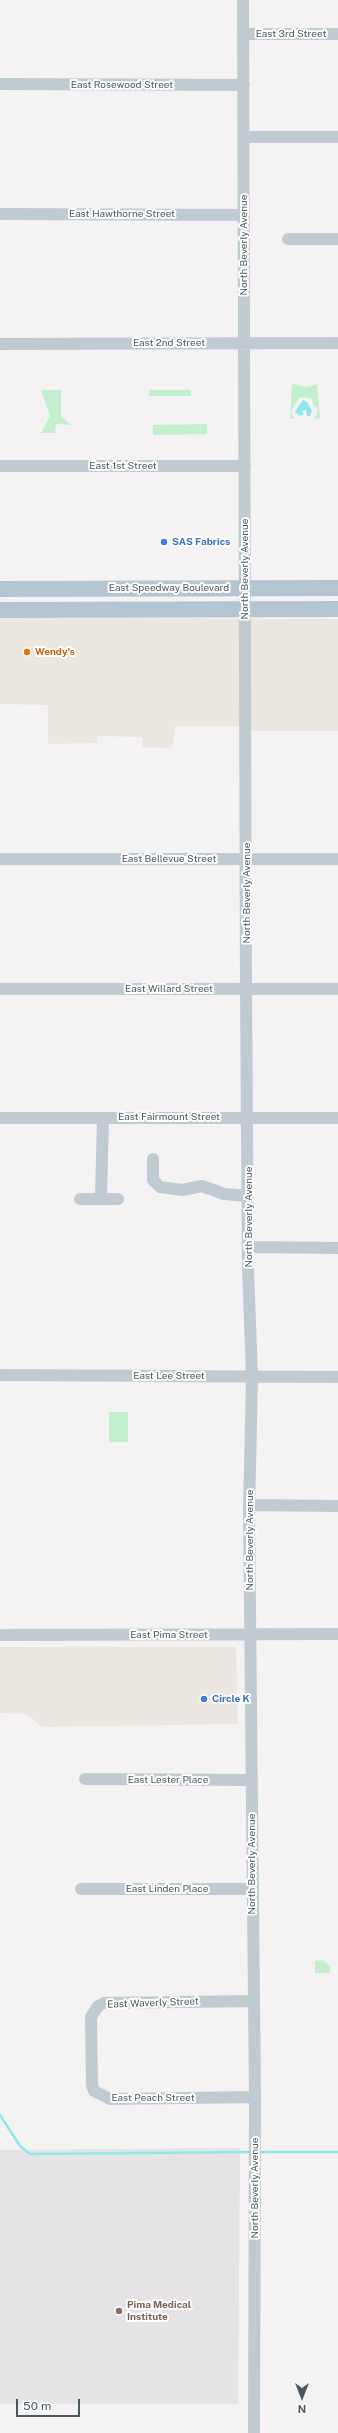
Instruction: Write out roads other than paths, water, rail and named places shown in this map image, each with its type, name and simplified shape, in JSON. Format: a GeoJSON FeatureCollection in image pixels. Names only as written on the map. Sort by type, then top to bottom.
{"type":"FeatureCollection","features":[{"type":"Feature","properties":{"kind":"main road","name":"East Speedway Boulevard"},"geometry":{"type":"LineString","coordinates":[[0,589],[338,588]]}},
{"type":"Feature","properties":{"kind":"main road"},"geometry":{"type":"LineString","coordinates":[[0,610],[338,609]]}},
{"type":"Feature","properties":{"kind":"street","name":"North Beverly Avenue"},"geometry":{"type":"LineString","coordinates":[[243,0],[245,137],[244,343],[247,859],[246,989],[249,1117],[248,1196],[252,1377],[249,1505],[255,2097],[254,2433]]}},
{"type":"Feature","properties":{"kind":"street","name":"East 3rd Street"},"geometry":{"type":"LineString","coordinates":[[244,34],[338,34]]}},
{"type":"Feature","properties":{"kind":"street","name":"East Rosewood Street"},"geometry":{"type":"LineString","coordinates":[[0,84],[244,85]]}},
{"type":"Feature","properties":{"kind":"street"},"geometry":{"type":"LineString","coordinates":[[245,137],[338,137]]}},
{"type":"Feature","properties":{"kind":"street","name":"East Hawthorne Street"},"geometry":{"type":"LineString","coordinates":[[0,214],[244,215]]}},
{"type":"Feature","properties":{"kind":"street"},"geometry":{"type":"LineString","coordinates":[[288,239],[338,239]]}},
{"type":"Feature","properties":{"kind":"street","name":"East 2nd Street"},"geometry":{"type":"LineString","coordinates":[[0,344],[338,343]]}},
{"type":"Feature","properties":{"kind":"street","name":"East 1st Street"},"geometry":{"type":"LineString","coordinates":[[0,466],[245,466]]}},
{"type":"Feature","properties":{"kind":"street","name":"East Bellevue Street"},"geometry":{"type":"LineString","coordinates":[[0,859],[338,859]]}},
{"type":"Feature","properties":{"kind":"street","name":"East Willard Street"},"geometry":{"type":"LineString","coordinates":[[0,989],[338,989]]}},
{"type":"Feature","properties":{"kind":"street","name":"East Fairmount Street"},"geometry":{"type":"LineString","coordinates":[[0,1118],[338,1118]]}},
{"type":"Feature","properties":{"kind":"street"},"geometry":{"type":"LineString","coordinates":[[101,1199],[103,1118]]}},
{"type":"Feature","properties":{"kind":"street"},"geometry":{"type":"LineString","coordinates":[[153,1159],[153,1180],[160,1187],[182,1190],[202,1186],[224,1194],[248,1196]]}},
{"type":"Feature","properties":{"kind":"street"},"geometry":{"type":"LineString","coordinates":[[80,1199],[118,1199]]}},
{"type":"Feature","properties":{"kind":"street"},"geometry":{"type":"LineString","coordinates":[[249,1247],[338,1248]]}},
{"type":"Feature","properties":{"kind":"street","name":"East Lee Street"},"geometry":{"type":"LineString","coordinates":[[0,1375],[338,1377]]}},
{"type":"Feature","properties":{"kind":"street"},"geometry":{"type":"LineString","coordinates":[[249,1505],[338,1506]]}},
{"type":"Feature","properties":{"kind":"street","name":"East Pima Street"},"geometry":{"type":"LineString","coordinates":[[0,1635],[338,1634]]}},
{"type":"Feature","properties":{"kind":"street","name":"East Lester Place"},"geometry":{"type":"LineString","coordinates":[[85,1779],[252,1780]]}},
{"type":"Feature","properties":{"kind":"street","name":"East Linden Place"},"geometry":{"type":"LineString","coordinates":[[81,1889],[252,1889]]}},
{"type":"Feature","properties":{"kind":"street","name":"East Waverly Street"},"geometry":{"type":"LineString","coordinates":[[92,2050],[92,2017],[94,2011],[104,2003],[254,2001]]}},
{"type":"Feature","properties":{"kind":"street","name":"East Peach Street"},"geometry":{"type":"LineString","coordinates":[[92,2050],[92,2085],[94,2091],[110,2099],[255,2097]]}},
{"type":"Feature","properties":{"kind":"water"},"geometry":{"type":"Polygon","coordinates":[[[303,400],[307,402],[312,411],[310,416],[307,416],[306,410],[302,411],[304,414],[300,416],[295,412],[303,400]]]}},
{"type":"Feature","properties":{"kind":"waterway"},"geometry":{"type":"LineString","coordinates":[[0,2115],[20,2146],[30,2154],[251,2152]]}},
{"type":"Feature","properties":{"kind":"waterway"},"geometry":{"type":"LineString","coordinates":[[258,2152],[338,2152]]}},
{"type":"Feature","properties":{"kind":"place","name":"SAS Fabrics"},"geometry":{"type":"Point","coordinates":[164,542]}},
{"type":"Feature","properties":{"kind":"place","name":"Wendy's"},"geometry":{"type":"Point","coordinates":[27,652]}},
{"type":"Feature","properties":{"kind":"place","name":"Circle K"},"geometry":{"type":"Point","coordinates":[204,1699]}},
{"type":"Feature","properties":{"kind":"place","name":"Pima Medical Institute"},"geometry":{"type":"Point","coordinates":[119,2311]}}]}
